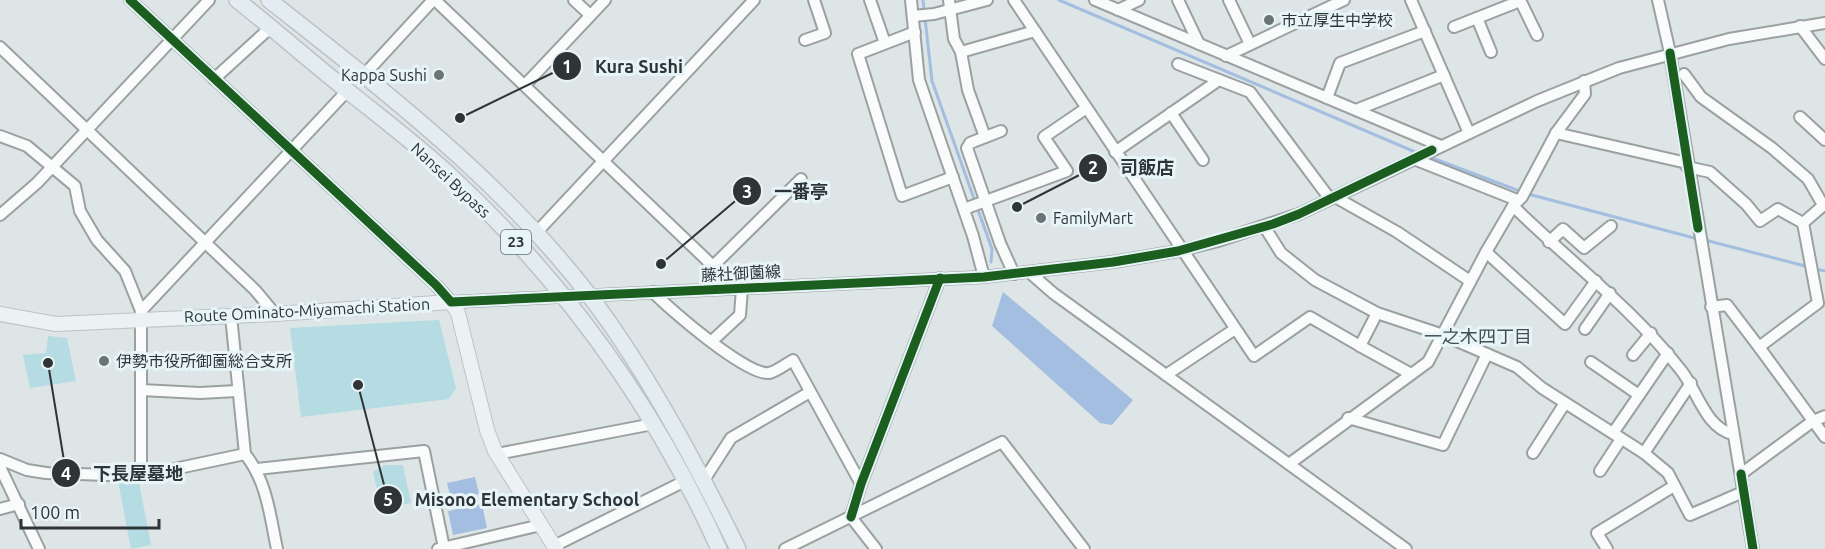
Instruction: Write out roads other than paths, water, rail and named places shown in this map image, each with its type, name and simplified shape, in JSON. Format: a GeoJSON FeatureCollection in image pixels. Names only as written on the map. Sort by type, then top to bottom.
{"type":"FeatureCollection","features":[{"type":"Feature","properties":{"kind":"highway","name":"Nansei Bypass"},"geometry":{"type":"LineString","coordinates":[[237,0],[453,178],[509,234],[596,336],[654,424],[719,549]]}},
{"type":"Feature","properties":{"kind":"highway","name":"Nansei Bypass"},"geometry":{"type":"LineString","coordinates":[[269,0],[364,75],[476,173],[537,233],[612,326],[668,412],[738,549]]}},
{"type":"Feature","properties":{"kind":"main road","name":"Route Ominato-Miyamachi Station"},"geometry":{"type":"LineString","coordinates":[[0,314],[56,324],[140,315],[275,315],[451,302],[458,313],[487,430],[497,454],[555,548]]}},
{"type":"Feature","properties":{"kind":"street"},"geometry":{"type":"LineString","coordinates":[[130,0],[436,285],[451,302]]}},
{"type":"Feature","properties":{"kind":"street"},"geometry":{"type":"LineString","coordinates":[[0,215],[51,167],[209,0]]}},
{"type":"Feature","properties":{"kind":"street"},"geometry":{"type":"LineString","coordinates":[[364,75],[434,0],[713,266],[740,289],[740,315],[712,341]]}},
{"type":"Feature","properties":{"kind":"street"},"geometry":{"type":"LineString","coordinates":[[574,0],[590,15]]}},
{"type":"Feature","properties":{"kind":"street"},"geometry":{"type":"LineString","coordinates":[[525,85],[604,0]]}},
{"type":"Feature","properties":{"kind":"street"},"geometry":{"type":"LineString","coordinates":[[537,233],[754,0]]}},
{"type":"Feature","properties":{"kind":"street"},"geometry":{"type":"LineString","coordinates":[[805,40],[825,33],[814,0]]}},
{"type":"Feature","properties":{"kind":"street"},"geometry":{"type":"LineString","coordinates":[[870,0],[885,44]]}},
{"type":"Feature","properties":{"kind":"street"},"geometry":{"type":"LineString","coordinates":[[911,0],[917,16],[915,32],[919,80],[966,209],[984,277]]}},
{"type":"Feature","properties":{"kind":"street"},"geometry":{"type":"LineString","coordinates":[[917,16],[934,14],[949,4],[987,0]]}},
{"type":"Feature","properties":{"kind":"street"},"geometry":{"type":"LineString","coordinates":[[1014,0],[1254,356],[1310,317],[1411,374]]}},
{"type":"Feature","properties":{"kind":"street"},"geometry":{"type":"LineString","coordinates":[[1095,0],[1356,110],[1436,148]]}},
{"type":"Feature","properties":{"kind":"street"},"geometry":{"type":"LineString","coordinates":[[1178,0],[1199,44]]}},
{"type":"Feature","properties":{"kind":"street"},"geometry":{"type":"LineString","coordinates":[[1229,0],[1250,44]]}},
{"type":"Feature","properties":{"kind":"street"},"geometry":{"type":"LineString","coordinates":[[1226,56],[1344,0]]}},
{"type":"Feature","properties":{"kind":"street"},"geometry":{"type":"LineString","coordinates":[[1411,0],[1469,133]]}},
{"type":"Feature","properties":{"kind":"street"},"geometry":{"type":"LineString","coordinates":[[1454,27],[1520,0],[1537,34]]}},
{"type":"Feature","properties":{"kind":"street"},"geometry":{"type":"LineString","coordinates":[[1659,0],[1670,53],[1753,549]]}},
{"type":"Feature","properties":{"kind":"street"},"geometry":{"type":"LineString","coordinates":[[1118,10],[1133,1]]}},
{"type":"Feature","properties":{"kind":"street"},"geometry":{"type":"LineString","coordinates":[[949,4],[954,39],[961,52],[968,90],[985,137]]}},
{"type":"Feature","properties":{"kind":"street"},"geometry":{"type":"LineString","coordinates":[[1477,18],[1491,52]]}},
{"type":"Feature","properties":{"kind":"street","name":"藤社御薗線"},"geometry":{"type":"LineString","coordinates":[[451,302],[984,277],[1182,250],[1264,226],[1332,198],[1584,81],[1670,53],[1825,22]]}},
{"type":"Feature","properties":{"kind":"street"},"geometry":{"type":"LineString","coordinates":[[1800,26],[1825,59]]}},
{"type":"Feature","properties":{"kind":"street"},"geometry":{"type":"LineString","coordinates":[[214,79],[271,27]]}},
{"type":"Feature","properties":{"kind":"street"},"geometry":{"type":"LineString","coordinates":[[961,52],[1035,31]]}},
{"type":"Feature","properties":{"kind":"street"},"geometry":{"type":"LineString","coordinates":[[1327,98],[1340,63],[1425,31]]}},
{"type":"Feature","properties":{"kind":"street"},"geometry":{"type":"LineString","coordinates":[[915,32],[858,54],[902,196],[953,177]]}},
{"type":"Feature","properties":{"kind":"street"},"geometry":{"type":"LineString","coordinates":[[0,47],[255,290],[275,315]]}},
{"type":"Feature","properties":{"kind":"street"},"geometry":{"type":"LineString","coordinates":[[1178,64],[1250,92],[1332,198],[1397,232],[1470,281]]}},
{"type":"Feature","properties":{"kind":"street"},"geometry":{"type":"LineString","coordinates":[[1684,74],[1701,97],[1772,148],[1808,179],[1824,205],[1803,223]]}},
{"type":"Feature","properties":{"kind":"street"},"geometry":{"type":"LineString","coordinates":[[1356,110],[1444,75]]}},
{"type":"Feature","properties":{"kind":"street"},"geometry":{"type":"LineString","coordinates":[[1115,152],[1219,80]]}},
{"type":"Feature","properties":{"kind":"street"},"geometry":{"type":"LineString","coordinates":[[1289,464],[1348,418],[1428,362],[1486,252],[1556,133],[1585,94],[1584,81]]}},
{"type":"Feature","properties":{"kind":"street"},"geometry":{"type":"LineString","coordinates":[[140,315],[348,91]]}},
{"type":"Feature","properties":{"kind":"street"},"geometry":{"type":"LineString","coordinates":[[966,209],[1067,171],[1044,137],[1086,109]]}},
{"type":"Feature","properties":{"kind":"street"},"geometry":{"type":"LineString","coordinates":[[1171,113],[1203,160]]}},
{"type":"Feature","properties":{"kind":"street"},"geometry":{"type":"LineString","coordinates":[[1800,117],[1825,140]]}},
{"type":"Feature","properties":{"kind":"street"},"geometry":{"type":"LineString","coordinates":[[1001,131],[970,143],[967,148],[996,233],[1014,274]]}},
{"type":"Feature","properties":{"kind":"street"},"geometry":{"type":"LineString","coordinates":[[1556,133],[1710,172],[1746,204],[1760,221],[1778,209],[1803,223],[1818,303],[1759,347]]}},
{"type":"Feature","properties":{"kind":"street"},"geometry":{"type":"LineString","coordinates":[[0,136],[27,146],[75,186],[80,211],[97,240],[125,271],[140,315],[141,476]]}},
{"type":"Feature","properties":{"kind":"street"},"geometry":{"type":"LineString","coordinates":[[1415,159],[1519,197],[1549,242],[1610,293],[1651,333],[1691,383],[1715,426],[1733,434]]}},
{"type":"Feature","properties":{"kind":"street"},"geometry":{"type":"LineString","coordinates":[[713,266],[801,179]]}},
{"type":"Feature","properties":{"kind":"street"},"geometry":{"type":"LineString","coordinates":[[1264,226],[1281,253],[1296,268],[1377,313],[1443,335],[1517,367],[1542,388],[1644,453],[1665,469],[1689,515],[1743,492]]}},
{"type":"Feature","properties":{"kind":"street"},"geometry":{"type":"LineString","coordinates":[[1549,242],[1563,229],[1584,248],[1611,226]]}},
{"type":"Feature","properties":{"kind":"street"},"geometry":{"type":"LineString","coordinates":[[1486,252],[1565,324],[1596,281]]}},
{"type":"Feature","properties":{"kind":"street"},"geometry":{"type":"LineString","coordinates":[[1029,272],[1053,293],[1406,549]]}},
{"type":"Feature","properties":{"kind":"street"},"geometry":{"type":"LineString","coordinates":[[851,517],[861,484],[940,278]]}},
{"type":"Feature","properties":{"kind":"street"},"geometry":{"type":"LineString","coordinates":[[652,292],[674,313],[737,360],[770,374],[793,360],[861,484]]}},
{"type":"Feature","properties":{"kind":"street"},"geometry":{"type":"LineString","coordinates":[[1585,329],[1610,293]]}},
{"type":"Feature","properties":{"kind":"street"},"geometry":{"type":"LineString","coordinates":[[1711,307],[1726,305],[1825,437]]}},
{"type":"Feature","properties":{"kind":"street"},"geometry":{"type":"LineString","coordinates":[[1360,346],[1377,313]]}},
{"type":"Feature","properties":{"kind":"street"},"geometry":{"type":"LineString","coordinates":[[231,316],[245,454],[257,469],[277,549]]}},
{"type":"Feature","properties":{"kind":"street"},"geometry":{"type":"LineString","coordinates":[[1166,375],[1235,329]]}},
{"type":"Feature","properties":{"kind":"street"},"geometry":{"type":"LineString","coordinates":[[1633,355],[1651,333]]}},
{"type":"Feature","properties":{"kind":"street"},"geometry":{"type":"LineString","coordinates":[[1600,471],[1639,395],[1668,353]]}},
{"type":"Feature","properties":{"kind":"street"},"geometry":{"type":"LineString","coordinates":[[1348,418],[1443,445],[1487,354]]}},
{"type":"Feature","properties":{"kind":"street"},"geometry":{"type":"LineString","coordinates":[[1591,362],[1639,395]]}},
{"type":"Feature","properties":{"kind":"street"},"geometry":{"type":"LineString","coordinates":[[1644,453],[1691,383]]}},
{"type":"Feature","properties":{"kind":"street"},"geometry":{"type":"LineString","coordinates":[[141,390],[200,393],[237,391]]}},
{"type":"Feature","properties":{"kind":"street"},"geometry":{"type":"LineString","coordinates":[[704,480],[731,438],[810,392]]}},
{"type":"Feature","properties":{"kind":"street"},"geometry":{"type":"LineString","coordinates":[[1533,453],[1565,403]]}},
{"type":"Feature","properties":{"kind":"street"},"geometry":{"type":"LineString","coordinates":[[1741,474],[1813,421],[1825,416]]}},
{"type":"Feature","properties":{"kind":"street"},"geometry":{"type":"LineString","coordinates":[[497,454],[654,424]]}},
{"type":"Feature","properties":{"kind":"street"},"geometry":{"type":"LineString","coordinates":[[785,549],[1002,442],[1084,549]]}},
{"type":"Feature","properties":{"kind":"street"},"geometry":{"type":"LineString","coordinates":[[257,469],[424,451],[441,548],[541,525]]}},
{"type":"Feature","properties":{"kind":"street"},"geometry":{"type":"LineString","coordinates":[[0,459],[27,470],[46,473],[141,476],[245,454]]}},
{"type":"Feature","properties":{"kind":"street"},"geometry":{"type":"LineString","coordinates":[[0,466],[39,549]]}},
{"type":"Feature","properties":{"kind":"street"},"geometry":{"type":"LineString","coordinates":[[555,548],[685,481]]}},
{"type":"Feature","properties":{"kind":"street"},"geometry":{"type":"LineString","coordinates":[[1607,549],[1597,533],[1674,486]]}},
{"type":"Feature","properties":{"kind":"street"},"geometry":{"type":"LineString","coordinates":[[0,509],[19,504]]}},
{"type":"Feature","properties":{"kind":"street"},"geometry":{"type":"LineString","coordinates":[[851,517],[876,549]]}},
{"type":"Feature","properties":{"kind":"waterway"},"geometry":{"type":"LineString","coordinates":[[923,0],[932,81],[992,249],[991,262]]}},
{"type":"Feature","properties":{"kind":"waterway"},"geometry":{"type":"LineString","coordinates":[[1059,0],[1420,154]]}},
{"type":"Feature","properties":{"kind":"waterway"},"geometry":{"type":"LineString","coordinates":[[1427,156],[1522,192]]}},
{"type":"Feature","properties":{"kind":"waterway"},"geometry":{"type":"LineString","coordinates":[[1528,194],[1698,239]]}},
{"type":"Feature","properties":{"kind":"waterway"},"geometry":{"type":"LineString","coordinates":[[1705,240],[1809,267]]}},
{"type":"Feature","properties":{"kind":"waterway"},"geometry":{"type":"LineString","coordinates":[[1815,269],[1825,271]]}},
{"type":"Feature","properties":{"kind":"place","name":"市立厚生中学校"},"geometry":{"type":"Point","coordinates":[1269,20]}},
{"type":"Feature","properties":{"kind":"place","name":"Kappa Sushi"},"geometry":{"type":"Point","coordinates":[439,75]}},
{"type":"Feature","properties":{"kind":"place","name":"Kura Sushi"},"geometry":{"type":"Point","coordinates":[460,118]}},
{"type":"Feature","properties":{"kind":"place","name":"司飯店"},"geometry":{"type":"Point","coordinates":[1017,207]}},
{"type":"Feature","properties":{"kind":"place","name":"FamilyMart"},"geometry":{"type":"Point","coordinates":[1041,218]}},
{"type":"Feature","properties":{"kind":"place","name":"一番亭"},"geometry":{"type":"Point","coordinates":[661,264]}},
{"type":"Feature","properties":{"kind":"place","name":"伊勢市役所御薗総合支所"},"geometry":{"type":"Point","coordinates":[104,361]}},
{"type":"Feature","properties":{"kind":"place","name":"下長屋墓地"},"geometry":{"type":"Point","coordinates":[48,363]}},
{"type":"Feature","properties":{"kind":"place","name":"Misono Elementary School"},"geometry":{"type":"Point","coordinates":[358,385]}},
{"type":"Feature","properties":{"kind":"district","name":"一之木四丁目"},"geometry":{"type":"Point","coordinates":[1478,337]}}]}
